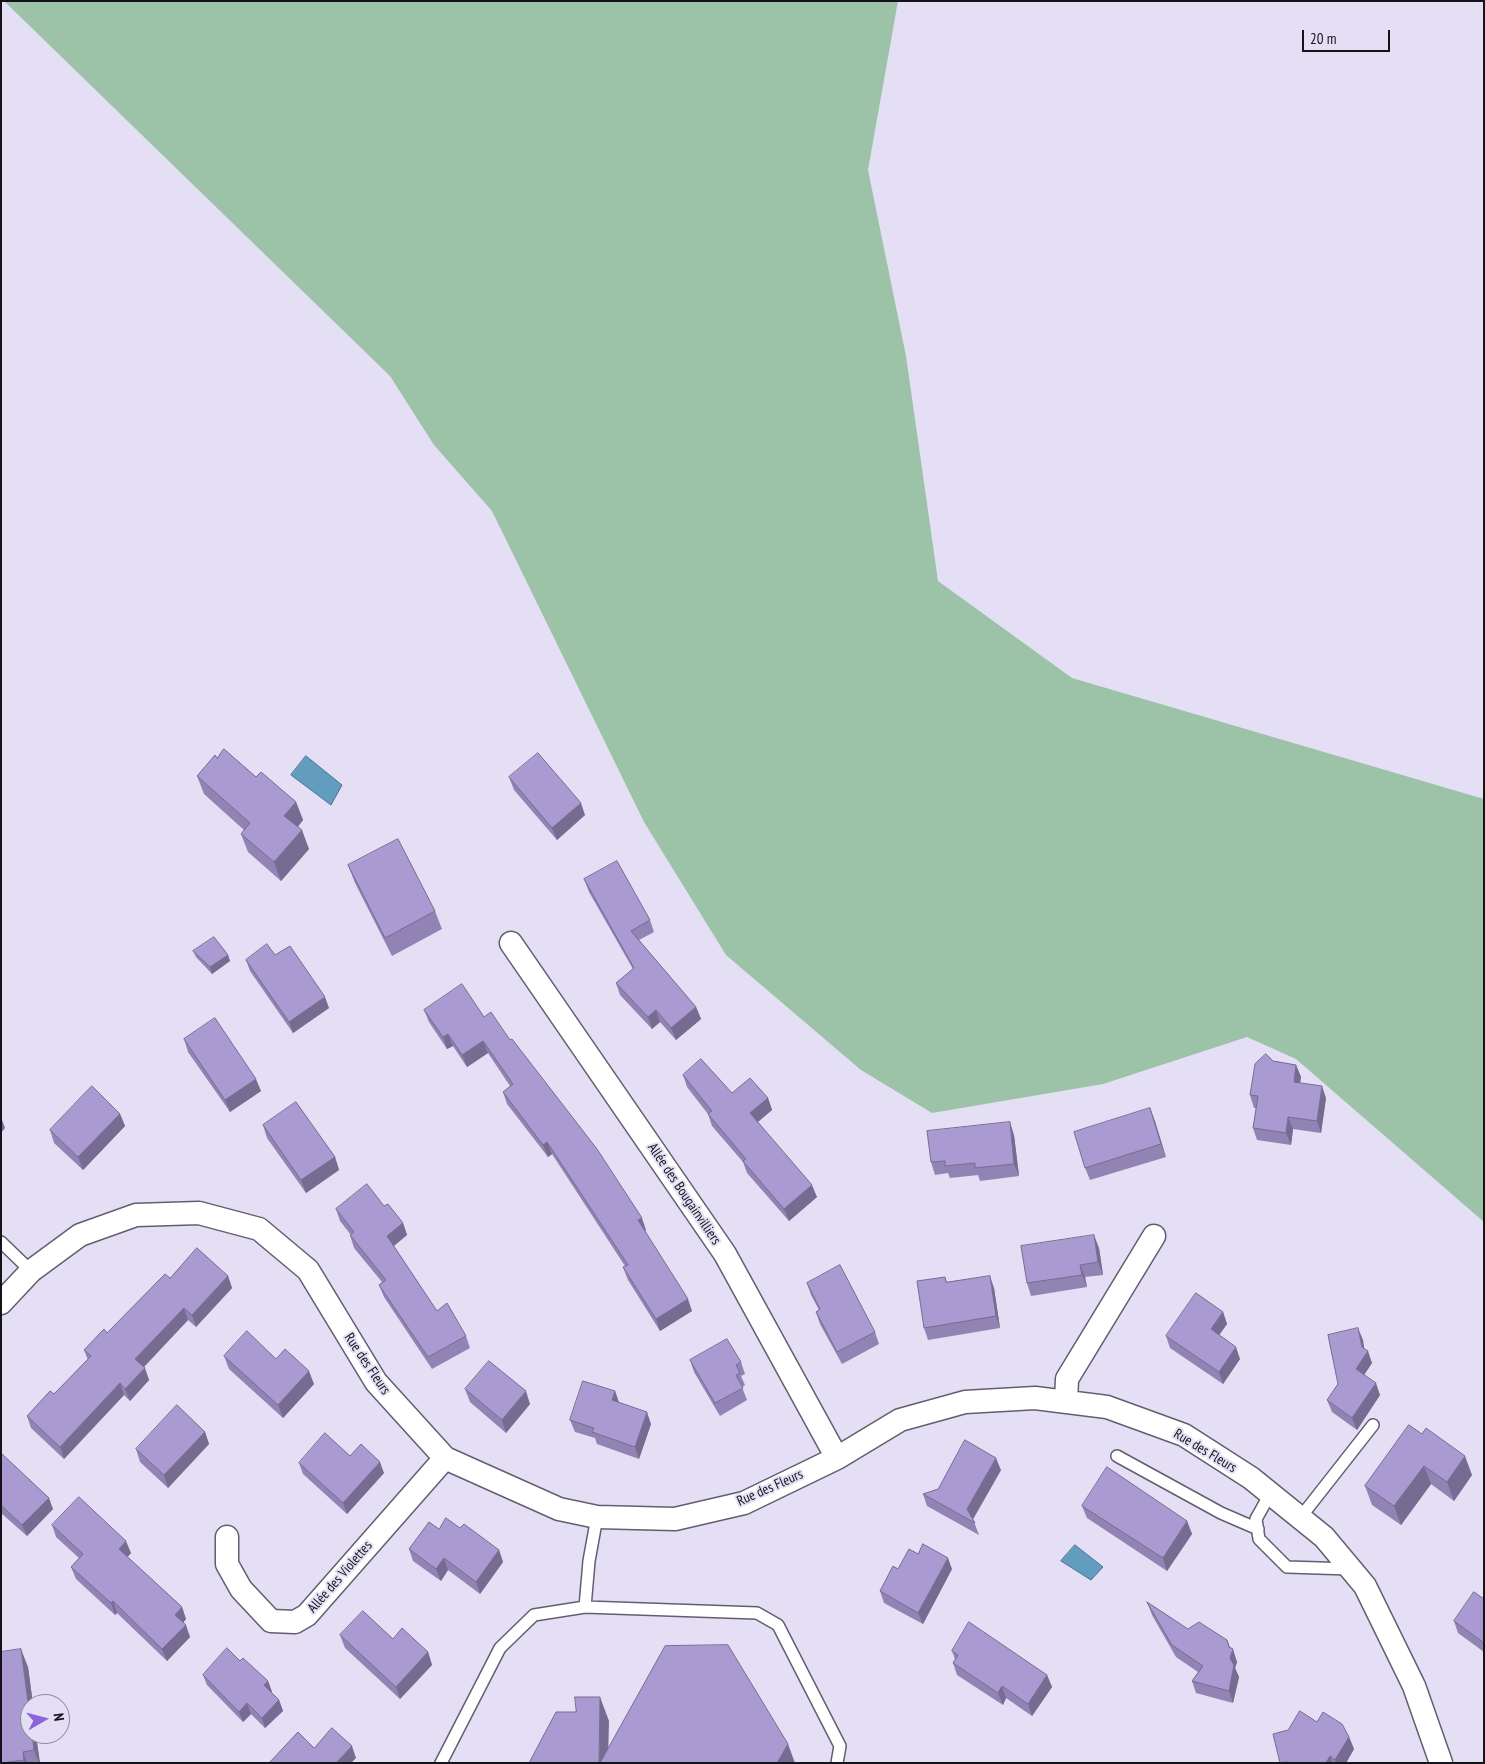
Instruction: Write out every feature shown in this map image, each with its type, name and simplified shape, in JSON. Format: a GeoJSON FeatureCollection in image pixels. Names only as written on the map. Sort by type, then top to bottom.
{"type":"FeatureCollection","features":[{"type":"Feature","properties":{"kind":"street","name":"Allée des Bougainvilliers"},"geometry":{"type":"LineString","coordinates":[[511,943],[725,1254],[837,1458]]}},
{"type":"Feature","properties":{"kind":"street","name":"Rue des Fleurs"},"geometry":{"type":"LineString","coordinates":[[1,1303],[31,1271],[80,1234],[136,1215],[199,1213],[258,1230],[308,1270],[376,1382],[445,1458],[559,1509],[597,1517],[675,1519],[744,1503],[837,1458],[900,1420],[965,1402],[1035,1398],[1108,1407],[1184,1435],[1251,1478],[1324,1538],[1365,1586],[1414,1686],[1441,1763]]}},
{"type":"Feature","properties":{"kind":"street"},"geometry":{"type":"LineString","coordinates":[[1066,1402],[1068,1380],[1154,1236]]}},
{"type":"Feature","properties":{"kind":"street","name":"Allée des Violettes"},"geometry":{"type":"LineString","coordinates":[[227,1537],[227,1564],[242,1589],[271,1621],[295,1622],[307,1615],[445,1458]]}},
{"type":"Feature","properties":{"kind":"lane"},"geometry":{"type":"LineString","coordinates":[[1,1242],[31,1271]]}},
{"type":"Feature","properties":{"kind":"lane"},"geometry":{"type":"LineString","coordinates":[[1300,1518],[1373,1425]]}},
{"type":"Feature","properties":{"kind":"lane"},"geometry":{"type":"LineString","coordinates":[[1117,1456],[1221,1513],[1258,1530]]}},
{"type":"Feature","properties":{"kind":"lane"},"geometry":{"type":"LineString","coordinates":[[1270,1494],[1256,1519],[1259,1540],[1287,1566],[1350,1569]]}},
{"type":"Feature","properties":{"kind":"lane"},"geometry":{"type":"LineString","coordinates":[[585,1607],[589,1561],[597,1517]]}},
{"type":"Feature","properties":{"kind":"lane"},"geometry":{"type":"LineString","coordinates":[[441,1763],[500,1648],[534,1615],[585,1607],[756,1613],[778,1625],[840,1746],[837,1763]]}},
{"type":"Feature","properties":{"kind":"green space"},"geometry":{"type":"Polygon","coordinates":[[[4,1],[898,1],[868,170],[906,356],[938,581],[1072,678],[1484,799],[1484,1222],[1296,1059],[1247,1037],[1103,1084],[932,1113],[861,1070],[726,955],[644,822],[492,511],[434,445],[390,376],[4,1]]]}},
{"type":"Feature","properties":{"kind":"water"},"geometry":{"type":"Polygon","coordinates":[[[306,756],[342,785],[331,805],[291,775],[306,756]]]}},
{"type":"Feature","properties":{"kind":"water"},"geometry":{"type":"Polygon","coordinates":[[[1075,1545],[1103,1567],[1091,1580],[1061,1561],[1075,1545]]]}},
{"type":"Feature","properties":{"kind":"building"},"geometry":{"type":"Polygon","coordinates":[[[224,749],[256,777],[261,772],[296,802],[284,816],[302,830],[274,862],[241,834],[250,823],[197,776],[215,755],[217,758],[224,749]]]}},
{"type":"Feature","properties":{"kind":"building"},"geometry":{"type":"Polygon","coordinates":[[[538,753],[581,803],[552,828],[509,777],[538,753]]]}},
{"type":"Feature","properties":{"kind":"building"},"geometry":{"type":"Polygon","coordinates":[[[398,839],[435,911],[385,938],[348,865],[398,839]]]}},
{"type":"Feature","properties":{"kind":"building"},"geometry":{"type":"Polygon","coordinates":[[[617,861],[650,920],[631,931],[696,1007],[671,1028],[656,1010],[648,1017],[616,983],[634,968],[584,879],[617,861]]]}},
{"type":"Feature","properties":{"kind":"building"},"geometry":{"type":"Polygon","coordinates":[[[214,937],[228,955],[210,967],[193,951],[214,937]]]}},
{"type":"Feature","properties":{"kind":"building"},"geometry":{"type":"Polygon","coordinates":[[[267,944],[275,955],[290,946],[325,997],[289,1022],[246,960],[267,944]]]}},
{"type":"Feature","properties":{"kind":"building"},"geometry":{"type":"Polygon","coordinates":[[[462,984],[484,1017],[491,1012],[510,1040],[512,1039],[597,1149],[642,1218],[638,1220],[688,1299],[656,1319],[623,1267],[628,1265],[547,1142],[543,1145],[503,1092],[513,1084],[483,1041],[462,1055],[448,1034],[443,1037],[424,1010],[462,984]]]}},
{"type":"Feature","properties":{"kind":"building"},"geometry":{"type":"Polygon","coordinates":[[[215,1018],[256,1079],[225,1100],[184,1039],[215,1018]]]}},
{"type":"Feature","properties":{"kind":"building"},"geometry":{"type":"Polygon","coordinates":[[[1266,1054],[1273,1061],[1296,1065],[1294,1082],[1322,1086],[1317,1121],[1288,1117],[1286,1133],[1253,1128],[1258,1096],[1250,1095],[1255,1064],[1266,1054]]]}},
{"type":"Feature","properties":{"kind":"building"},"geometry":{"type":"Polygon","coordinates":[[[701,1059],[732,1093],[750,1078],[768,1098],[750,1113],[812,1185],[784,1209],[743,1161],[746,1159],[708,1114],[712,1111],[683,1075],[701,1059]]]}},
{"type":"Feature","properties":{"kind":"building"},"geometry":{"type":"Polygon","coordinates":[[[92,1086],[120,1114],[78,1157],[50,1130],[92,1086]]]}},
{"type":"Feature","properties":{"kind":"building"},"geometry":{"type":"Polygon","coordinates":[[[296,1102],[335,1157],[301,1180],[263,1125],[296,1102]]]}},
{"type":"Feature","properties":{"kind":"building"},"geometry":{"type":"Polygon","coordinates":[[[1150,1108],[1161,1144],[1085,1168],[1074,1132],[1150,1108]]]}},
{"type":"Feature","properties":{"kind":"building"},"geometry":{"type":"Polygon","coordinates":[[[1010,1122],[1014,1164],[975,1168],[975,1163],[945,1166],[945,1161],[931,1162],[927,1131],[1010,1122]]]}},
{"type":"Feature","properties":{"kind":"building"},"geometry":{"type":"Polygon","coordinates":[[[367,1184],[384,1206],[388,1204],[403,1223],[387,1236],[437,1311],[447,1303],[466,1336],[428,1357],[379,1285],[386,1280],[350,1235],[354,1232],[336,1209],[367,1184]]]}},
{"type":"Feature","properties":{"kind":"building"},"geometry":{"type":"Polygon","coordinates":[[[1094,1235],[1098,1262],[1080,1265],[1082,1275],[1027,1283],[1021,1246],[1094,1235]]]}},
{"type":"Feature","properties":{"kind":"building"},"geometry":{"type":"Polygon","coordinates":[[[197,1248],[228,1276],[192,1315],[184,1308],[135,1359],[145,1368],[125,1389],[120,1383],[60,1447],[27,1416],[50,1391],[54,1394],[91,1356],[84,1350],[104,1329],[107,1333],[165,1274],[170,1278],[197,1248]]]}},
{"type":"Feature","properties":{"kind":"building"},"geometry":{"type":"Polygon","coordinates":[[[840,1265],[875,1332],[837,1352],[816,1312],[820,1309],[807,1283],[840,1265]]]}},
{"type":"Feature","properties":{"kind":"building"},"geometry":{"type":"Polygon","coordinates":[[[990,1276],[996,1316],[924,1328],[917,1281],[945,1277],[946,1282],[990,1276]]]}},
{"type":"Feature","properties":{"kind":"building"},"geometry":{"type":"Polygon","coordinates":[[[1196,1293],[1223,1312],[1211,1329],[1236,1347],[1219,1372],[1166,1336],[1196,1293]]]}},
{"type":"Feature","properties":{"kind":"building"},"geometry":{"type":"Polygon","coordinates":[[[1358,1328],[1362,1347],[1368,1351],[1356,1369],[1376,1383],[1352,1418],[1327,1400],[1338,1384],[1328,1335],[1358,1328]]]}},
{"type":"Feature","properties":{"kind":"building"},"geometry":{"type":"Polygon","coordinates":[[[247,1331],[276,1359],[285,1349],[309,1371],[278,1405],[224,1356],[247,1331]]]}},
{"type":"Feature","properties":{"kind":"building"},"geometry":{"type":"Polygon","coordinates":[[[727,1339],[741,1362],[736,1365],[740,1373],[736,1375],[743,1388],[715,1403],[690,1360],[727,1339]]]}},
{"type":"Feature","properties":{"kind":"building"},"geometry":{"type":"Polygon","coordinates":[[[489,1361],[526,1391],[502,1420],[465,1389],[489,1361]]]}},
{"type":"Feature","properties":{"kind":"building"},"geometry":{"type":"Polygon","coordinates":[[[583,1381],[615,1391],[612,1400],[647,1412],[635,1447],[592,1432],[594,1428],[570,1420],[583,1381]]]}},
{"type":"Feature","properties":{"kind":"building"},"geometry":{"type":"Polygon","coordinates":[[[177,1405],[205,1432],[164,1475],[136,1449],[177,1405]]]}},
{"type":"Feature","properties":{"kind":"building"},"geometry":{"type":"Polygon","coordinates":[[[1409,1425],[1422,1434],[1426,1428],[1465,1456],[1447,1482],[1424,1466],[1394,1506],[1365,1486],[1409,1425]]]}},
{"type":"Feature","properties":{"kind":"building"},"geometry":{"type":"Polygon","coordinates":[[[325,1433],[350,1456],[361,1444],[380,1462],[343,1503],[299,1463],[325,1433]]]}},
{"type":"Feature","properties":{"kind":"building"},"geometry":{"type":"Polygon","coordinates":[[[965,1440],[996,1458],[967,1509],[975,1523],[923,1494],[938,1489],[965,1440]]]}},
{"type":"Feature","properties":{"kind":"building"},"geometry":{"type":"Polygon","coordinates":[[[1,1453],[49,1498],[22,1525],[1,1505],[1,1453]]]}},
{"type":"Feature","properties":{"kind":"building"},"geometry":{"type":"Polygon","coordinates":[[[1107,1467],[1187,1521],[1163,1558],[1082,1506],[1107,1467]]]}},
{"type":"Feature","properties":{"kind":"building"},"geometry":{"type":"Polygon","coordinates":[[[79,1497],[126,1541],[119,1549],[182,1607],[175,1615],[186,1625],[162,1649],[113,1601],[111,1603],[71,1567],[83,1554],[52,1525],[79,1497]]]}},
{"type":"Feature","properties":{"kind":"building"},"geometry":{"type":"Polygon","coordinates":[[[446,1518],[460,1528],[464,1524],[499,1550],[476,1582],[444,1558],[436,1569],[409,1549],[429,1522],[439,1529],[446,1518]]]}},
{"type":"Feature","properties":{"kind":"building"},"geometry":{"type":"Polygon","coordinates":[[[923,1544],[948,1558],[918,1613],[880,1591],[893,1566],[898,1569],[909,1549],[918,1554],[923,1544]]]}},
{"type":"Feature","properties":{"kind":"building"},"geometry":{"type":"Polygon","coordinates":[[[1474,1592],[1484,1599],[1484,1643],[1454,1621],[1474,1592]]]}},
{"type":"Feature","properties":{"kind":"building"},"geometry":{"type":"Polygon","coordinates":[[[1147,1602],[1188,1629],[1199,1622],[1227,1640],[1229,1647],[1233,1649],[1230,1658],[1234,1665],[1229,1691],[1192,1681],[1203,1666],[1172,1645],[1147,1602]]]}},
{"type":"Feature","properties":{"kind":"building"},"geometry":{"type":"Polygon","coordinates":[[[363,1611],[393,1639],[402,1628],[428,1652],[396,1687],[340,1635],[363,1611]]]}},
{"type":"Feature","properties":{"kind":"building"},"geometry":{"type":"Polygon","coordinates":[[[969,1622],[1047,1675],[1028,1704],[1002,1686],[998,1693],[953,1663],[958,1655],[952,1651],[969,1622]]]}},
{"type":"Feature","properties":{"kind":"building"},"geometry":{"type":"Polygon","coordinates":[[[728,1645],[788,1744],[777,1763],[600,1763],[665,1646],[728,1645]]]}},
{"type":"Feature","properties":{"kind":"building"},"geometry":{"type":"Polygon","coordinates":[[[227,1648],[240,1661],[243,1658],[268,1681],[264,1685],[279,1700],[262,1718],[247,1703],[239,1712],[203,1675],[227,1648]]]}},
{"type":"Feature","properties":{"kind":"building"},"geometry":{"type":"Polygon","coordinates":[[[21,1649],[27,1694],[20,1694],[20,1744],[33,1744],[34,1750],[23,1752],[24,1760],[1,1763],[1,1652],[21,1649]]]}},
{"type":"Feature","properties":{"kind":"building"},"geometry":{"type":"Polygon","coordinates":[[[575,1697],[600,1697],[599,1763],[529,1763],[556,1712],[576,1712],[575,1697]]]}},
{"type":"Feature","properties":{"kind":"building"},"geometry":{"type":"Polygon","coordinates":[[[1300,1711],[1317,1722],[1323,1712],[1342,1724],[1349,1737],[1335,1760],[1330,1756],[1326,1763],[1280,1763],[1273,1734],[1288,1730],[1300,1711]]]}},
{"type":"Feature","properties":{"kind":"building"},"geometry":{"type":"Polygon","coordinates":[[[332,1728],[352,1746],[336,1763],[269,1763],[298,1732],[314,1748],[332,1728]]]}}]}
